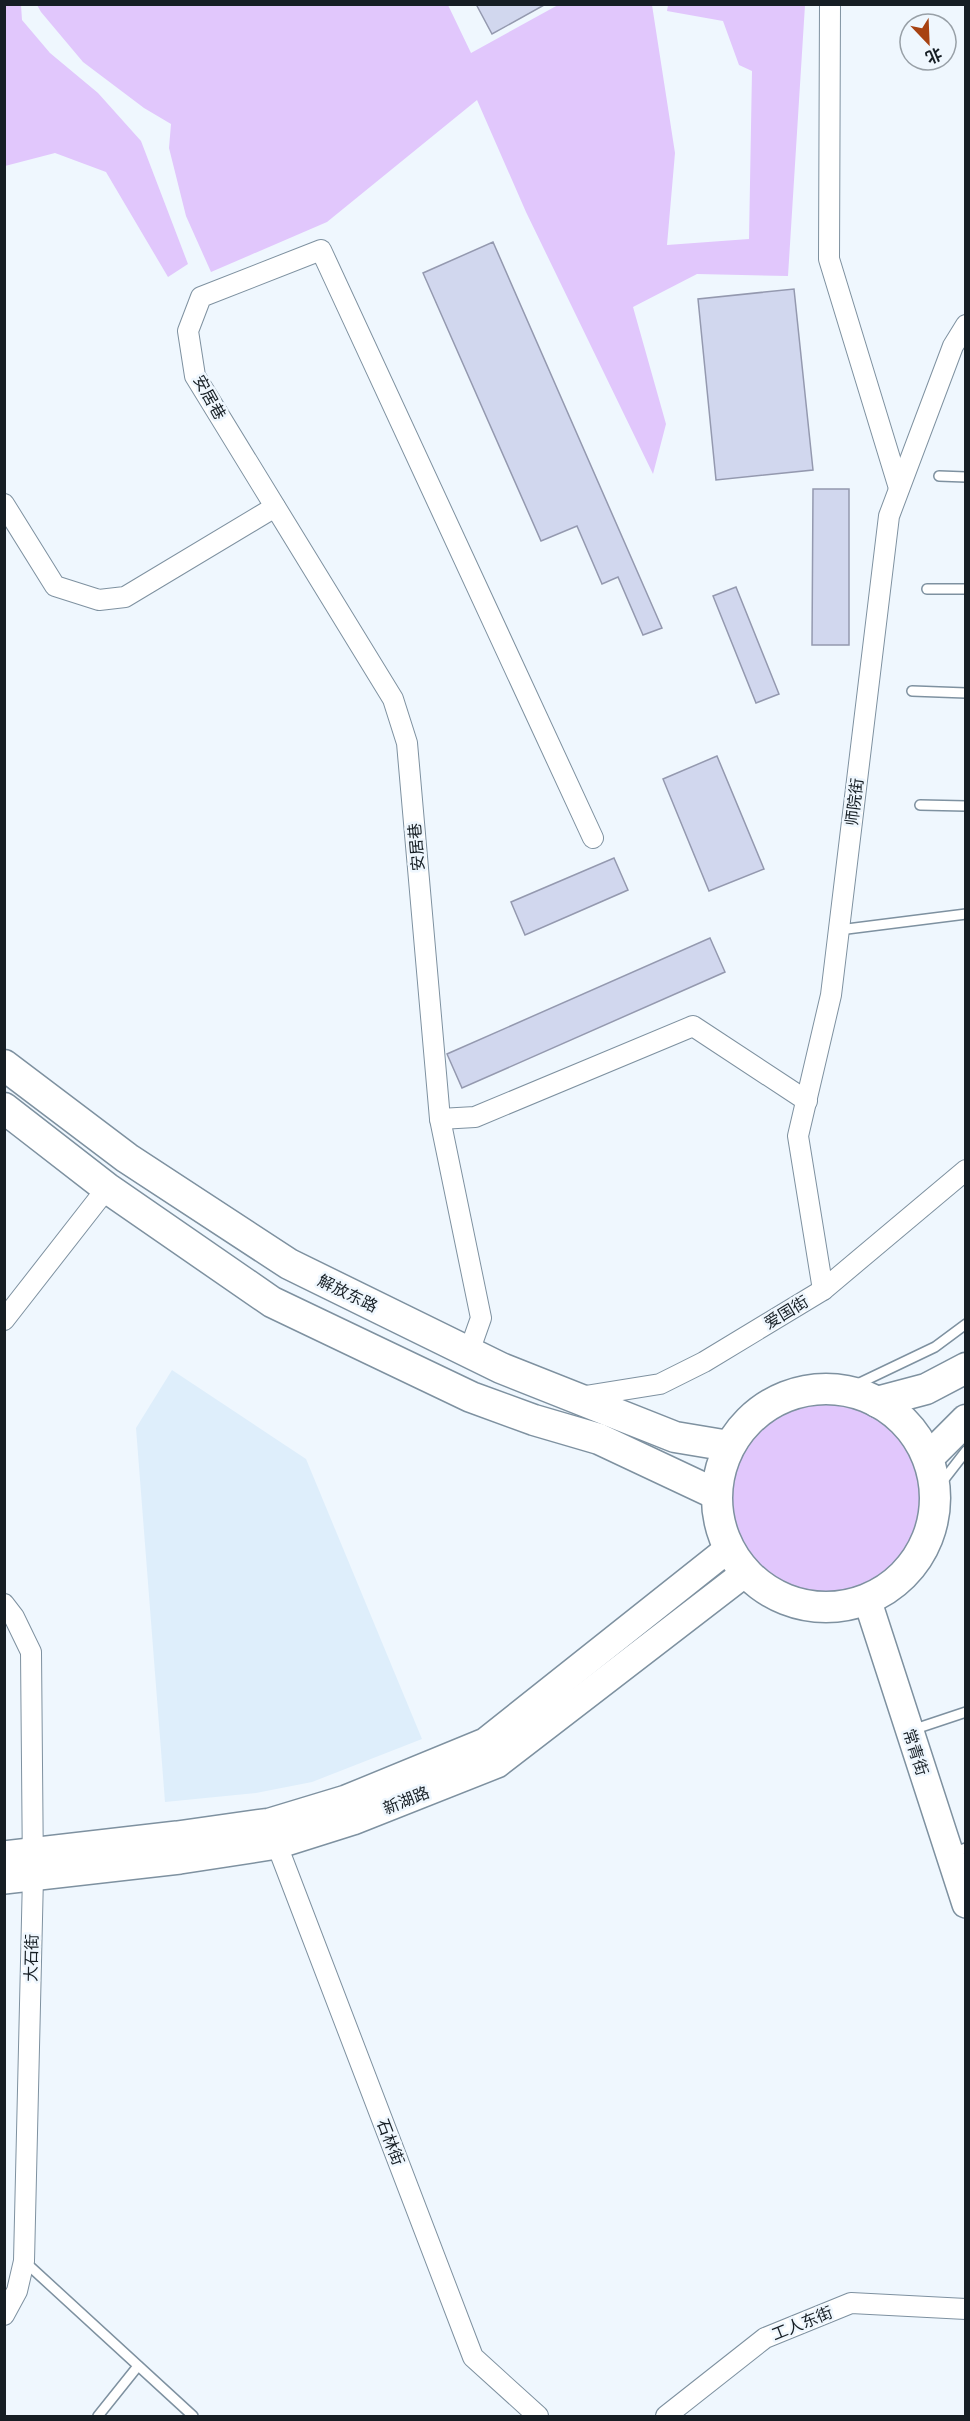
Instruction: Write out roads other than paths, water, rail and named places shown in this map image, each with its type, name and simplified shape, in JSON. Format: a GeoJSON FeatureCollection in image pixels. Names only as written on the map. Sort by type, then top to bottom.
{"type":"FeatureCollection","features":[{"type":"Feature","properties":{"kind":"main road","name":"解放东路"},"geometry":{"type":"LineString","coordinates":[[4,1065],[127,1158],[289,1264],[501,1368],[675,1437],[729,1446]]}},
{"type":"Feature","properties":{"kind":"main road"},"geometry":{"type":"LineString","coordinates":[[4,1108],[107,1188],[272,1302],[471,1397],[534,1420],[599,1439],[716,1494]]}},
{"type":"Feature","properties":{"kind":"main road"},"geometry":{"type":"LineString","coordinates":[[878,1402],[926,1389],[966,1368]]}},
{"type":"Feature","properties":{"kind":"main road"},"geometry":{"type":"LineString","coordinates":[[811,1390],[845,1390],[878,1402],[895,1413],[910,1428],[928,1458],[935,1491],[932,1524],[919,1556],[896,1582],[867,1599],[835,1607],[802,1605],[771,1593],[737,1561],[718,1522],[716,1494],[720,1469],[729,1446],[750,1419],[778,1400],[811,1390]]}},
{"type":"Feature","properties":{"kind":"main road"},"geometry":{"type":"LineString","coordinates":[[928,1458],[966,1420]]}},
{"type":"Feature","properties":{"kind":"main road","name":"新湖路"},"geometry":{"type":"LineString","coordinates":[[4,1855],[32,1864],[180,1860],[273,1833],[346,1799],[485,1742],[737,1561]]}},
{"type":"Feature","properties":{"kind":"main road","name":"常青街"},"geometry":{"type":"LineString","coordinates":[[867,1599],[909,1731],[957,1851],[966,1904]]}},
{"type":"Feature","properties":{"kind":"main road","name":"新湖路"},"geometry":{"type":"LineString","coordinates":[[4,1880],[32,1864]]}},
{"type":"Feature","properties":{"kind":"street"},"geometry":{"type":"LineString","coordinates":[[830,4],[829,259],[899,488]]}},
{"type":"Feature","properties":{"kind":"street","name":"安居巷"},"geometry":{"type":"LineString","coordinates":[[469,1352],[482,1318],[440,1119],[407,743],[393,699],[195,376],[188,331],[201,297],[321,250],[593,838]]}},
{"type":"Feature","properties":{"kind":"street","name":"师院街"},"geometry":{"type":"LineString","coordinates":[[823,1290],[798,1136],[831,995],[889,516],[953,346],[966,325]]}},
{"type":"Feature","properties":{"kind":"street"},"geometry":{"type":"LineString","coordinates":[[4,504],[56,586],[99,600],[126,597],[275,507]]}},
{"type":"Feature","properties":{"kind":"street"},"geometry":{"type":"LineString","coordinates":[[440,1119],[475,1117],[693,1026],[807,1101]]}},
{"type":"Feature","properties":{"kind":"street","name":"爱国街"},"geometry":{"type":"LineString","coordinates":[[578,1397],[660,1384],[704,1362],[823,1290],[966,1170]]}},
{"type":"Feature","properties":{"kind":"street"},"geometry":{"type":"LineString","coordinates":[[4,1320],[107,1188]]}},
{"type":"Feature","properties":{"kind":"street","name":"大石街"},"geometry":{"type":"LineString","coordinates":[[4,1604],[14,1617],[31,1652],[32,1864],[24,2261],[17,2291],[4,2315]]}},
{"type":"Feature","properties":{"kind":"street","name":"石林街"},"geometry":{"type":"LineString","coordinates":[[273,1833],[473,2357],[538,2416]]}},
{"type":"Feature","properties":{"kind":"street","name":"工人东街"},"geometry":{"type":"LineString","coordinates":[[666,2416],[765,2338],[851,2304],[966,2309]]}},
{"type":"Feature","properties":{"kind":"lane"},"geometry":{"type":"LineString","coordinates":[[939,476],[966,477]]}},
{"type":"Feature","properties":{"kind":"lane"},"geometry":{"type":"LineString","coordinates":[[927,589],[966,589]]}},
{"type":"Feature","properties":{"kind":"lane"},"geometry":{"type":"LineString","coordinates":[[912,691],[966,693]]}},
{"type":"Feature","properties":{"kind":"lane"},"geometry":{"type":"LineString","coordinates":[[920,805],[966,806]]}},
{"type":"Feature","properties":{"kind":"lane"},"geometry":{"type":"LineString","coordinates":[[839,930],[966,914]]}},
{"type":"Feature","properties":{"kind":"lane"},"geometry":{"type":"LineString","coordinates":[[845,1390],[935,1347],[966,1324]]}},
{"type":"Feature","properties":{"kind":"lane"},"geometry":{"type":"LineString","coordinates":[[935,1491],[966,1451]]}},
{"type":"Feature","properties":{"kind":"lane"},"geometry":{"type":"LineString","coordinates":[[909,1731],[966,1712]]}},
{"type":"Feature","properties":{"kind":"lane"},"geometry":{"type":"LineString","coordinates":[[24,2261],[193,2416]]}},
{"type":"Feature","properties":{"kind":"lane"},"geometry":{"type":"LineString","coordinates":[[98,2416],[138,2366]]}}]}
